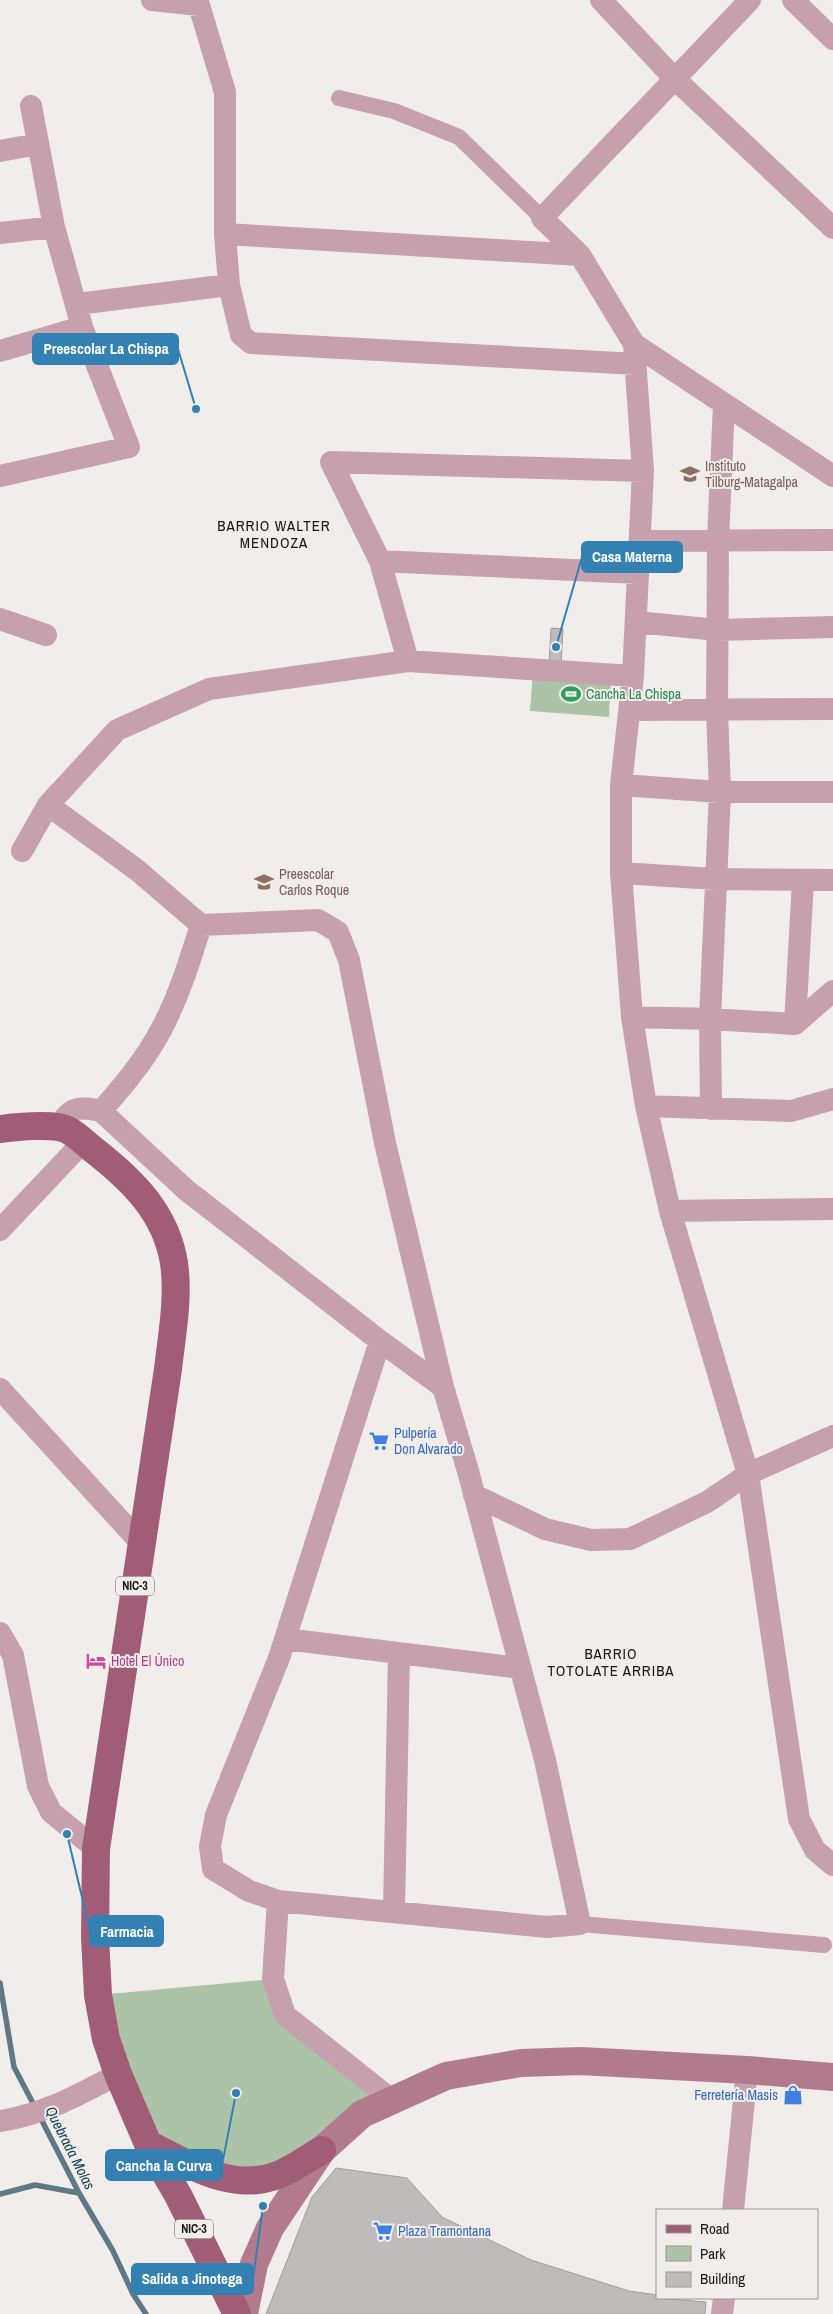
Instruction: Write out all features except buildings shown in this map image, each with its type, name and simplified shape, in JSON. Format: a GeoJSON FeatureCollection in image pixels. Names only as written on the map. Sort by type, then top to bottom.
{"type":"FeatureCollection","features":[{"type":"Feature","properties":{"kind":"main road","name":"NIC-3"},"geometry":{"type":"LineString","coordinates":[[0,1129],[27,1126],[66,1129],[84,1142],[126,1175],[148,1200],[162,1223],[174,1262],[175,1305],[96,1849],[95,1936],[98,1995],[106,2039],[118,2074],[148,2144],[178,2195],[237,2314]]}},
{"type":"Feature","properties":{"kind":"main road"},"geometry":{"type":"LineString","coordinates":[[148,2144],[226,2180],[254,2182],[280,2175],[322,2150],[362,2114],[392,2100],[446,2076],[521,2062],[580,2061],[747,2070],[833,2077]]}},
{"type":"Feature","properties":{"kind":"main road"},"geometry":{"type":"LineString","coordinates":[[244,2314],[254,2264],[270,2228],[322,2150]]}},
{"type":"Feature","properties":{"kind":"street"},"geometry":{"type":"LineString","coordinates":[[152,0],[198,3],[225,92],[225,234],[229,286],[241,335],[251,343],[635,354],[724,404],[833,476]]}},
{"type":"Feature","properties":{"kind":"street"},"geometry":{"type":"LineString","coordinates":[[601,0],[675,79],[833,228]]}},
{"type":"Feature","properties":{"kind":"street"},"geometry":{"type":"LineString","coordinates":[[542,218],[750,0]]}},
{"type":"Feature","properties":{"kind":"street"},"geometry":{"type":"LineString","coordinates":[[793,0],[833,39]]}},
{"type":"Feature","properties":{"kind":"street"},"geometry":{"type":"LineString","coordinates":[[338,98],[394,111],[459,137],[580,255],[635,354],[643,471],[641,541],[633,676],[621,784],[621,873],[632,1017],[646,1106],[670,1211],[748,1474],[799,1820],[815,1850],[833,1865]]}},
{"type":"Feature","properties":{"kind":"street"},"geometry":{"type":"LineString","coordinates":[[0,476],[129,447],[82,328],[54,227],[31,106]]}},
{"type":"Feature","properties":{"kind":"street"},"geometry":{"type":"LineString","coordinates":[[0,151],[38,144]]}},
{"type":"Feature","properties":{"kind":"street"},"geometry":{"type":"LineString","coordinates":[[0,233],[54,227]]}},
{"type":"Feature","properties":{"kind":"street"},"geometry":{"type":"LineString","coordinates":[[225,234],[580,255]]}},
{"type":"Feature","properties":{"kind":"street"},"geometry":{"type":"LineString","coordinates":[[76,304],[229,286]]}},
{"type":"Feature","properties":{"kind":"street"},"geometry":{"type":"LineString","coordinates":[[0,351],[82,328]]}},
{"type":"Feature","properties":{"kind":"street"},"geometry":{"type":"LineString","coordinates":[[710,1110],[710,1019],[720,792],[717,710],[718,540],[724,404]]}},
{"type":"Feature","properties":{"kind":"street"},"geometry":{"type":"LineString","coordinates":[[408,661],[380,561],[331,462],[643,471]]}},
{"type":"Feature","properties":{"kind":"street"},"geometry":{"type":"LineString","coordinates":[[641,541],[833,540]]}},
{"type":"Feature","properties":{"kind":"street"},"geometry":{"type":"LineString","coordinates":[[380,561],[638,573]]}},
{"type":"Feature","properties":{"kind":"street"},"geometry":{"type":"LineString","coordinates":[[0,618],[46,635]]}},
{"type":"Feature","properties":{"kind":"street"},"geometry":{"type":"LineString","coordinates":[[636,622],[718,630],[833,626]]}},
{"type":"Feature","properties":{"kind":"street"},"geometry":{"type":"LineString","coordinates":[[22,851],[48,805],[117,730],[209,689],[408,661],[633,676]]}},
{"type":"Feature","properties":{"kind":"street"},"geometry":{"type":"LineString","coordinates":[[630,710],[833,709]]}},
{"type":"Feature","properties":{"kind":"street"},"geometry":{"type":"LineString","coordinates":[[621,784],[720,792],[833,792]]}},
{"type":"Feature","properties":{"kind":"street"},"geometry":{"type":"LineString","coordinates":[[48,805],[137,870],[201,925],[318,920],[338,932],[349,960],[386,1143],[443,1387],[474,1495],[544,1760],[580,1924]]}},
{"type":"Feature","properties":{"kind":"street"},"geometry":{"type":"LineString","coordinates":[[621,873],[715,879],[833,880]]}},
{"type":"Feature","properties":{"kind":"street"},"geometry":{"type":"LineString","coordinates":[[795,1024],[803,880]]}},
{"type":"Feature","properties":{"kind":"street"},"geometry":{"type":"LineString","coordinates":[[101,1111],[132,1076],[162,1028],[185,975],[201,925]]}},
{"type":"Feature","properties":{"kind":"street"},"geometry":{"type":"LineString","coordinates":[[632,1017],[795,1024],[833,991]]}},
{"type":"Feature","properties":{"kind":"street"},"geometry":{"type":"LineString","coordinates":[[646,1106],[710,1110],[791,1111],[833,1099]]}},
{"type":"Feature","properties":{"kind":"street"},"geometry":{"type":"LineString","coordinates":[[57,1128],[69,1111],[77,1108],[101,1111],[185,1189],[380,1341],[443,1387]]}},
{"type":"Feature","properties":{"kind":"street"},"geometry":{"type":"LineString","coordinates":[[0,1230],[84,1142]]}},
{"type":"Feature","properties":{"kind":"street"},"geometry":{"type":"LineString","coordinates":[[670,1211],[833,1210]]}},
{"type":"Feature","properties":{"kind":"street"},"geometry":{"type":"LineString","coordinates":[[380,1341],[285,1639],[216,1814],[210,1846],[213,1869],[249,1891],[278,1901],[547,1927],[580,1924],[824,1945]]}},
{"type":"Feature","properties":{"kind":"street"},"geometry":{"type":"LineString","coordinates":[[0,1388],[141,1543]]}},
{"type":"Feature","properties":{"kind":"street"},"geometry":{"type":"LineString","coordinates":[[474,1495],[544,1529],[591,1540],[630,1539],[707,1502],[748,1474],[833,1436]]}},
{"type":"Feature","properties":{"kind":"street"},"geometry":{"type":"LineString","coordinates":[[0,1633],[13,1654],[38,1786],[51,1812],[96,1849]]}},
{"type":"Feature","properties":{"kind":"street"},"geometry":{"type":"LineString","coordinates":[[285,1639],[520,1668]]}},
{"type":"Feature","properties":{"kind":"street"},"geometry":{"type":"LineString","coordinates":[[394,1912],[399,1653]]}},
{"type":"Feature","properties":{"kind":"street"},"geometry":{"type":"LineString","coordinates":[[278,1901],[273,1979],[285,2015],[392,2100]]}},
{"type":"Feature","properties":{"kind":"street"},"geometry":{"type":"LineString","coordinates":[[732,2209],[747,2070]]}},
{"type":"Feature","properties":{"kind":"street"},"geometry":{"type":"LineString","coordinates":[[7,2120],[58,2105],[118,2074]]}},
{"type":"Feature","properties":{"kind":"street"},"geometry":{"type":"LineString","coordinates":[[722,2314],[724,2299]]}},
{"type":"Feature","properties":{"kind":"green space","name":"Cancha La Chispa"},"geometry":{"type":"Polygon","coordinates":[[[533,672],[611,677],[609,717],[530,711],[533,672]]]}},
{"type":"Feature","properties":{"kind":"green space"},"geometry":{"type":"Polygon","coordinates":[[[273,1979],[285,2015],[392,2100],[254,2182],[148,2144],[98,1995],[273,1979]]]}},
{"type":"Feature","properties":{"kind":"waterway","name":"Quebrada Molas"},"geometry":{"type":"LineString","coordinates":[[0,1983],[14,2067],[35,2107]]}},
{"type":"Feature","properties":{"kind":"waterway","name":"Quebrada Molas"},"geometry":{"type":"LineString","coordinates":[[39,2115],[79,2193],[113,2251],[133,2294],[146,2314]]}},
{"type":"Feature","properties":{"kind":"waterway"},"geometry":{"type":"LineString","coordinates":[[0,2194],[35,2185],[79,2193]]}},
{"type":"Feature","properties":{"kind":"place","name":"Preescolar La Chispa"},"geometry":{"type":"Point","coordinates":[196,409]}},
{"type":"Feature","properties":{"kind":"place","name":"Instituto Tilburg-Matagalpa"},"geometry":{"type":"Point","coordinates":[690,474]}},
{"type":"Feature","properties":{"kind":"place","name":"Casa Materna"},"geometry":{"type":"Point","coordinates":[556,647]}},
{"type":"Feature","properties":{"kind":"place","name":"Cancha La Chispa"},"geometry":{"type":"Point","coordinates":[571,694]}},
{"type":"Feature","properties":{"kind":"place","name":"Preescolar Carlos Roque"},"geometry":{"type":"Point","coordinates":[264,882]}},
{"type":"Feature","properties":{"kind":"place","name":"Pulpería Don Alvarado"},"geometry":{"type":"Point","coordinates":[379,1441]}},
{"type":"Feature","properties":{"kind":"place","name":"Hotel El Único"},"geometry":{"type":"Point","coordinates":[96,1661]}},
{"type":"Feature","properties":{"kind":"place","name":"Farmacia"},"geometry":{"type":"Point","coordinates":[67,1834]}},
{"type":"Feature","properties":{"kind":"place","name":"Cancha la Curva"},"geometry":{"type":"Point","coordinates":[236,2093]}},
{"type":"Feature","properties":{"kind":"place","name":"Ferretería Masis"},"geometry":{"type":"Point","coordinates":[793,2095]}},
{"type":"Feature","properties":{"kind":"place","name":"Salida a Jinotega"},"geometry":{"type":"Point","coordinates":[263,2206]}},
{"type":"Feature","properties":{"kind":"place","name":"Plaza Tramontana"},"geometry":{"type":"Point","coordinates":[383,2231]}},
{"type":"Feature","properties":{"kind":"district","name":"BARRIO WALTER MENDOZA"},"geometry":{"type":"Point","coordinates":[274,534]}},
{"type":"Feature","properties":{"kind":"district","name":"BARRIO TOTOLATE ARRIBA"},"geometry":{"type":"Point","coordinates":[611,1662]}}]}
